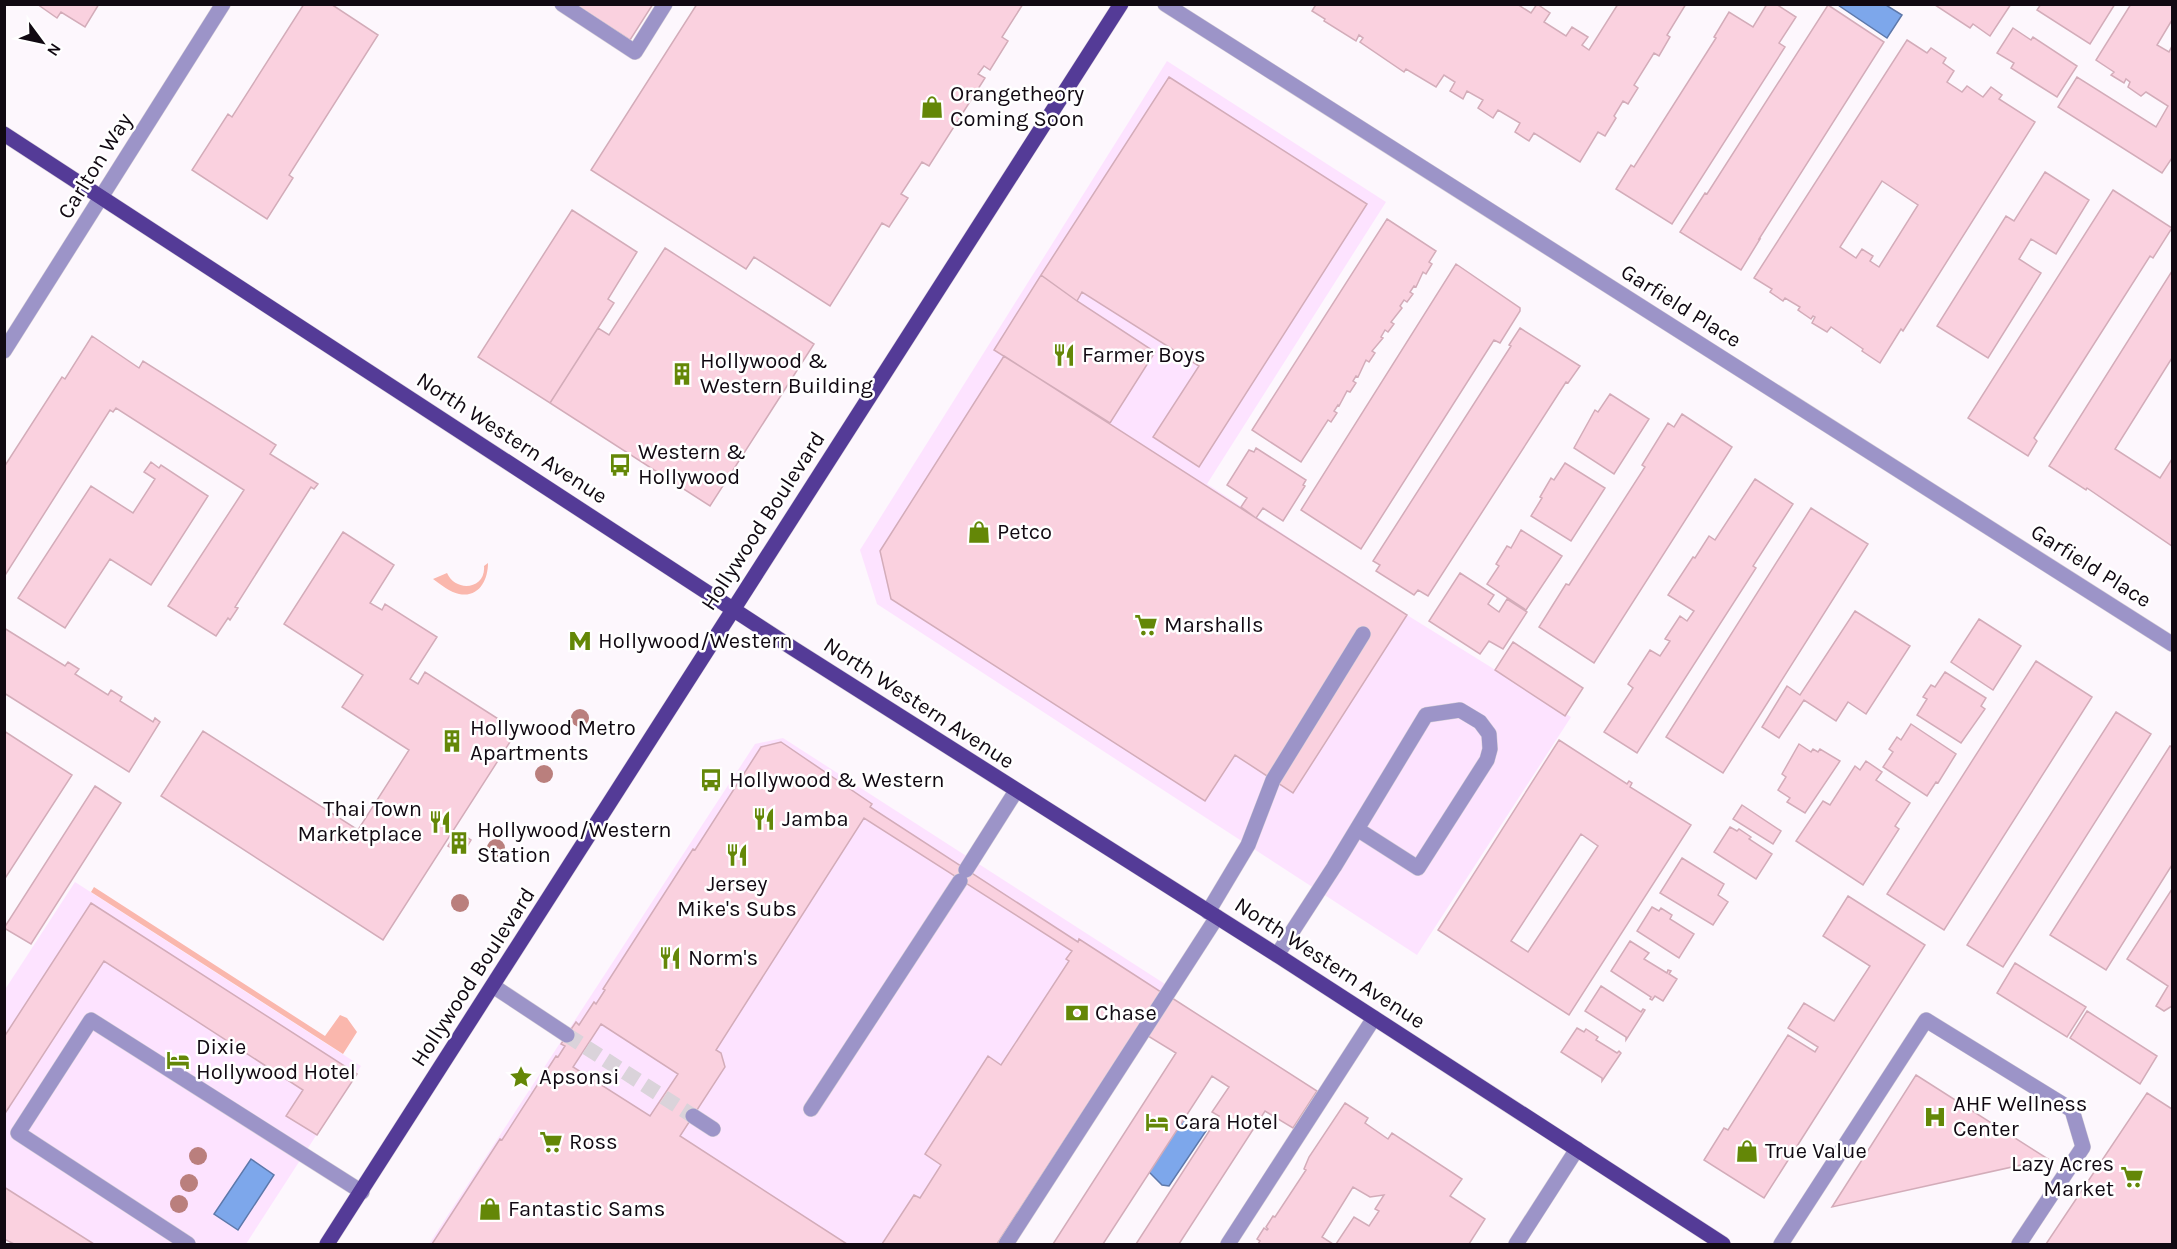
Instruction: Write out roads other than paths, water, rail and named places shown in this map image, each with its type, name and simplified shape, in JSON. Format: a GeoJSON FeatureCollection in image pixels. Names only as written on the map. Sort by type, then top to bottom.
{"type":"FeatureCollection","features":[{"type":"Feature","properties":{"kind":"main road","name":"Hollywood Boulevard"},"geometry":{"type":"LineString","coordinates":[[327,1245],[1121,4]]}},
{"type":"Feature","properties":{"kind":"main road","name":"North Western Avenue"},"geometry":{"type":"LineString","coordinates":[[4,134],[1016,791],[1277,955],[1723,1245]]}},
{"type":"Feature","properties":{"kind":"street","name":"Carlton Way"},"geometry":{"type":"LineString","coordinates":[[4,351],[223,4]]}},
{"type":"Feature","properties":{"kind":"street"},"geometry":{"type":"LineString","coordinates":[[562,4],[635,52],[665,4]]}},
{"type":"Feature","properties":{"kind":"street","name":"Garfield Place"},"geometry":{"type":"LineString","coordinates":[[1166,4],[2172,644]]}},
{"type":"Feature","properties":{"kind":"street"},"geometry":{"type":"LineString","coordinates":[[1006,1245],[1213,914],[1248,845],[1273,780],[1363,634]]}},
{"type":"Feature","properties":{"kind":"street"},"geometry":{"type":"LineString","coordinates":[[1277,955],[1426,715],[1460,710],[1480,722],[1489,734],[1490,749],[1487,760],[1418,868],[1357,829]]}},
{"type":"Feature","properties":{"kind":"street"},"geometry":{"type":"LineString","coordinates":[[811,1109],[1016,791]]}},
{"type":"Feature","properties":{"kind":"street"},"geometry":{"type":"LineString","coordinates":[[494,986],[567,1035]]}},
{"type":"Feature","properties":{"kind":"street"},"geometry":{"type":"LineString","coordinates":[[1227,1245],[1374,1018]]}},
{"type":"Feature","properties":{"kind":"street"},"geometry":{"type":"LineString","coordinates":[[188,1245],[18,1133],[91,1020],[362,1192]]}},
{"type":"Feature","properties":{"kind":"street"},"geometry":{"type":"LineString","coordinates":[[1781,1245],[1926,1020],[2072,1110],[2083,1147],[2019,1245]]}},
{"type":"Feature","properties":{"kind":"street"},"geometry":{"type":"LineString","coordinates":[[693,1116],[713,1129]]}},
{"type":"Feature","properties":{"kind":"street"},"geometry":{"type":"LineString","coordinates":[[1516,1245],[1577,1149]]}},
{"type":"Feature","properties":{"kind":"water"},"geometry":{"type":"Polygon","coordinates":[[[1838,5],[1886,5],[1902,15],[1887,38],[1838,5]]]}},
{"type":"Feature","properties":{"kind":"water"},"geometry":{"type":"Polygon","coordinates":[[[1183,1115],[1206,1131],[1169,1186],[1162,1185],[1148,1171],[1183,1115]]]}},
{"type":"Feature","properties":{"kind":"water"},"geometry":{"type":"Polygon","coordinates":[[[251,1159],[274,1175],[238,1230],[214,1214],[251,1159]]]}},
{"type":"Feature","properties":{"kind":"tunnel"},"geometry":{"type":"LineString","coordinates":[[567,1035],[693,1116]]}},
{"type":"Feature","properties":{"kind":"place","name":"Orangetheory Coming Soon"},"geometry":{"type":"Point","coordinates":[932,107]}},
{"type":"Feature","properties":{"kind":"place","name":"Farmer Boys"},"geometry":{"type":"Point","coordinates":[1064,355]}},
{"type":"Feature","properties":{"kind":"place","name":"Hollywood & Western Building"},"geometry":{"type":"Point","coordinates":[682,374]}},
{"type":"Feature","properties":{"kind":"place","name":"Western & Hollywood"},"geometry":{"type":"Point","coordinates":[620,465]}},
{"type":"Feature","properties":{"kind":"place","name":"Petco"},"geometry":{"type":"Point","coordinates":[979,532]}},
{"type":"Feature","properties":{"kind":"place","name":"Marshalls"},"geometry":{"type":"Point","coordinates":[1146,625]}},
{"type":"Feature","properties":{"kind":"place","name":"Hollywood/Western"},"geometry":{"type":"Point","coordinates":[580,641]}},
{"type":"Feature","properties":{"kind":"place","name":"Hollywood Metro Apartments"},"geometry":{"type":"Point","coordinates":[452,741]}},
{"type":"Feature","properties":{"kind":"place","name":"Hollywood & Western"},"geometry":{"type":"Point","coordinates":[711,780]}},
{"type":"Feature","properties":{"kind":"place","name":"Jamba"},"geometry":{"type":"Point","coordinates":[764,819]}},
{"type":"Feature","properties":{"kind":"place","name":"Thai Town Marketplace"},"geometry":{"type":"Point","coordinates":[440,822]}},
{"type":"Feature","properties":{"kind":"place","name":"Hollywood/Western Station"},"geometry":{"type":"Point","coordinates":[459,843]}},
{"type":"Feature","properties":{"kind":"place","name":"Jersey Mike's Subs"},"geometry":{"type":"Point","coordinates":[737,855]}},
{"type":"Feature","properties":{"kind":"place","name":"Norm's"},"geometry":{"type":"Point","coordinates":[670,958]}},
{"type":"Feature","properties":{"kind":"place","name":"Chase"},"geometry":{"type":"Point","coordinates":[1077,1013]}},
{"type":"Feature","properties":{"kind":"place","name":"Dixie Hollywood Hotel"},"geometry":{"type":"Point","coordinates":[178,1060]}},
{"type":"Feature","properties":{"kind":"place","name":"Apsonsi"},"geometry":{"type":"Point","coordinates":[521,1077]}},
{"type":"Feature","properties":{"kind":"place","name":"AHF Wellness Center"},"geometry":{"type":"Point","coordinates":[1935,1117]}},
{"type":"Feature","properties":{"kind":"place","name":"Cara Hotel"},"geometry":{"type":"Point","coordinates":[1157,1122]}},
{"type":"Feature","properties":{"kind":"place","name":"Ross"},"geometry":{"type":"Point","coordinates":[551,1142]}},
{"type":"Feature","properties":{"kind":"place","name":"True Value"},"geometry":{"type":"Point","coordinates":[1747,1151]}},
{"type":"Feature","properties":{"kind":"place","name":"Lazy Acres Market"},"geometry":{"type":"Point","coordinates":[2132,1177]}},
{"type":"Feature","properties":{"kind":"place","name":"Fantastic Sams"},"geometry":{"type":"Point","coordinates":[490,1209]}}]}
